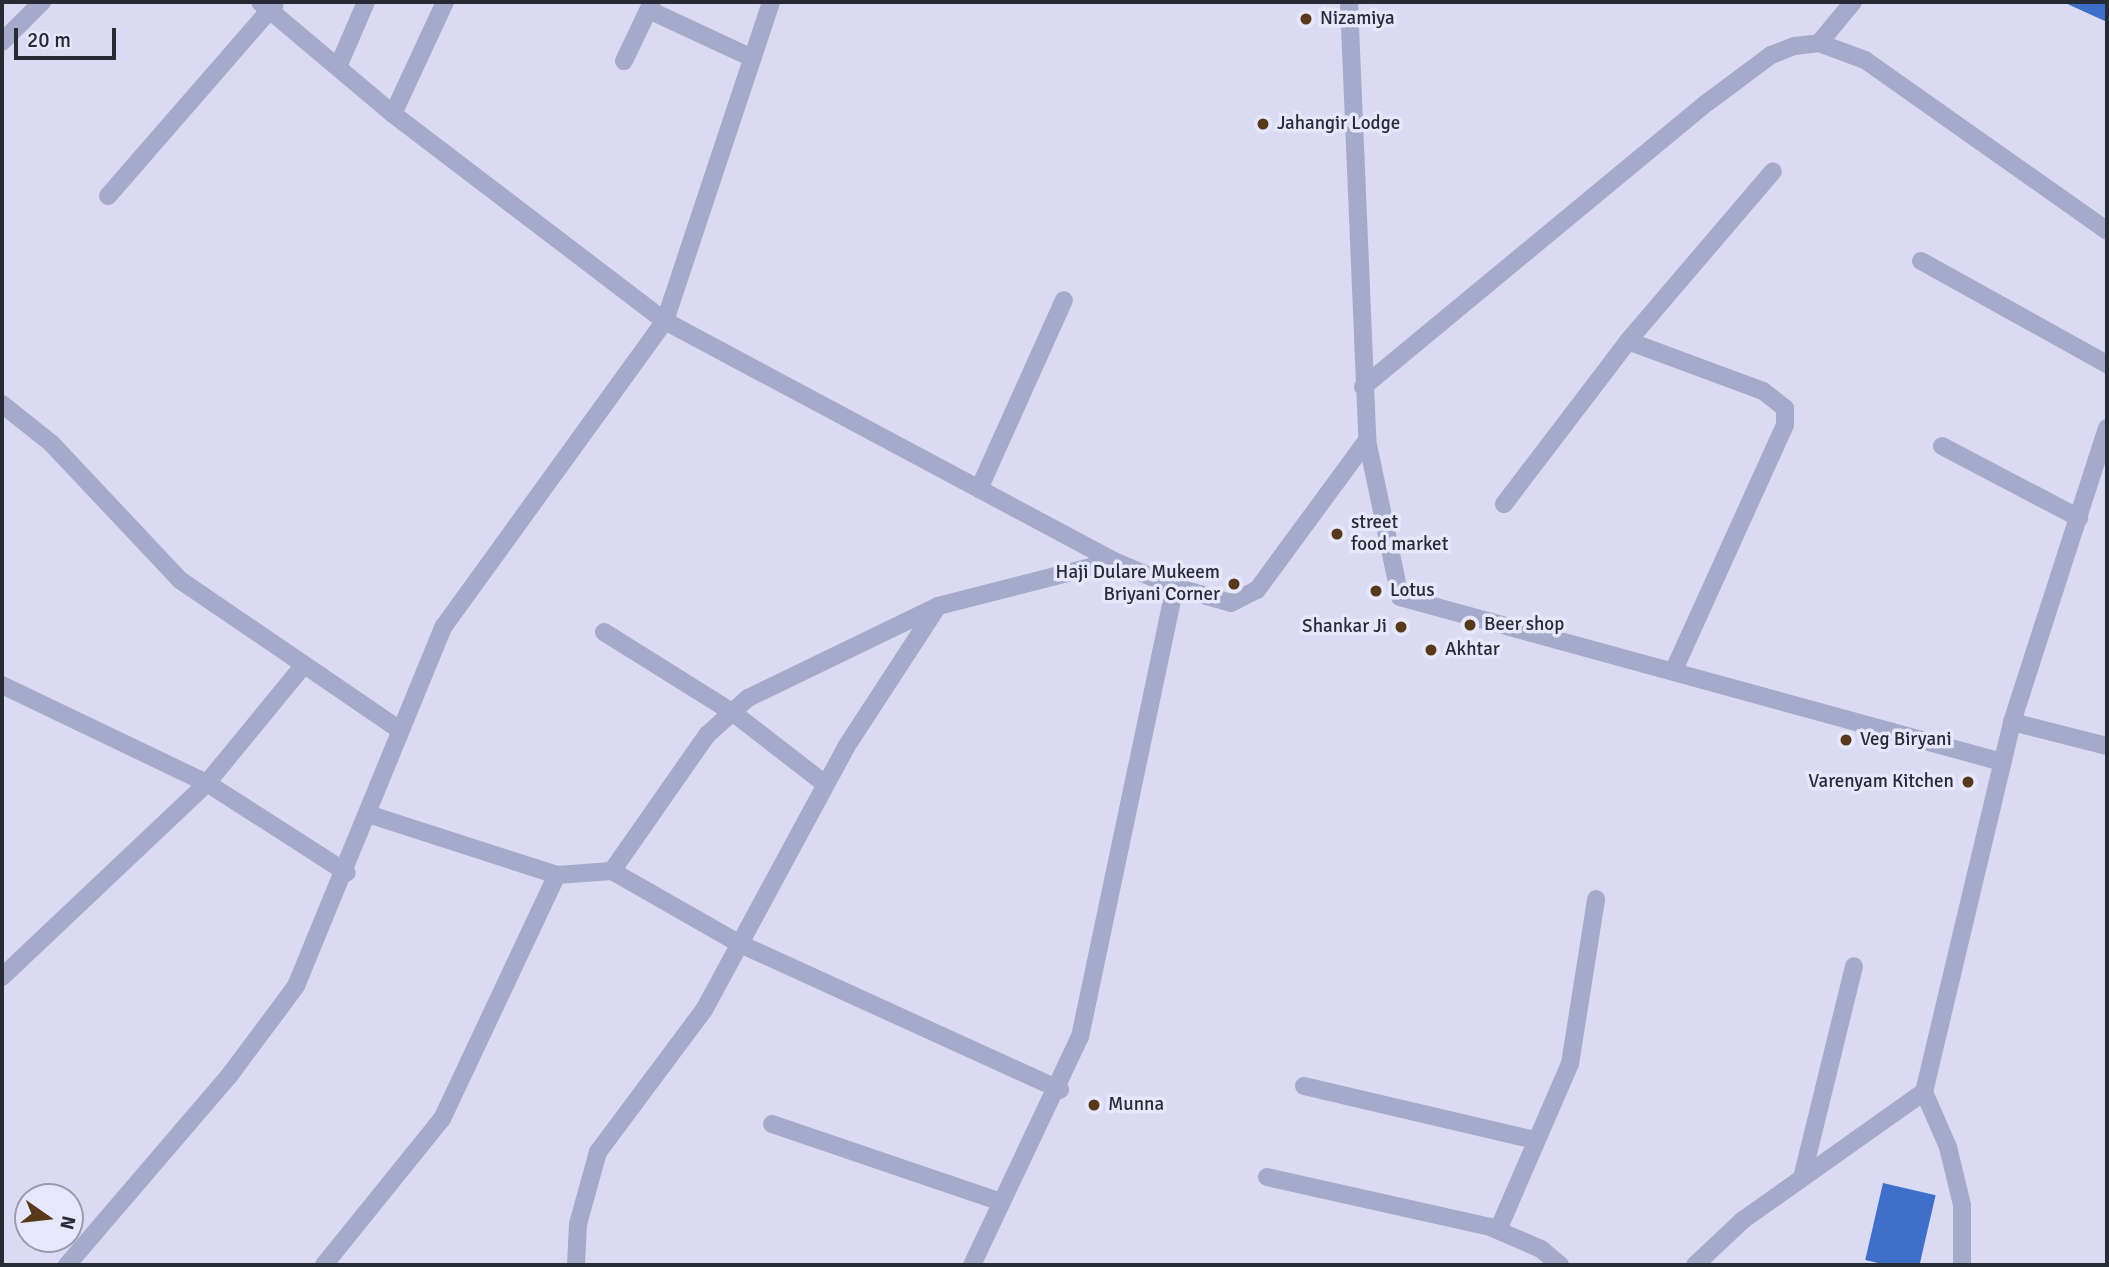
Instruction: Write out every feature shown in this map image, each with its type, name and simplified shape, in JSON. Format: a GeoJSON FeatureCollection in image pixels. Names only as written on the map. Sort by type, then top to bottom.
{"type":"FeatureCollection","features":[{"type":"Feature","properties":{"kind":"street"},"geometry":{"type":"LineString","coordinates":[[5,33],[42,2]]}},
{"type":"Feature","properties":{"kind":"street"},"geometry":{"type":"LineString","coordinates":[[338,67],[366,2]]}},
{"type":"Feature","properties":{"kind":"street"},"geometry":{"type":"LineString","coordinates":[[393,114],[445,2]]}},
{"type":"Feature","properties":{"kind":"street"},"geometry":{"type":"LineString","coordinates":[[67,1265],[229,1076],[296,985],[371,815],[397,728],[444,626],[665,321],[771,2]]}},
{"type":"Feature","properties":{"kind":"street"},"geometry":{"type":"LineString","coordinates":[[1349,2],[1367,440],[1400,597],[2002,762]]}},
{"type":"Feature","properties":{"kind":"street"},"geometry":{"type":"LineString","coordinates":[[1819,43],[1853,2]]}},
{"type":"Feature","properties":{"kind":"street"},"geometry":{"type":"LineString","coordinates":[[108,196],[269,5],[393,114],[665,321],[1114,561],[1175,587],[1231,603],[1256,590],[1367,440]]}},
{"type":"Feature","properties":{"kind":"street"},"geometry":{"type":"LineString","coordinates":[[624,61],[650,6],[752,58]]}},
{"type":"Feature","properties":{"kind":"street"},"geometry":{"type":"LineString","coordinates":[[1363,387],[1708,102],[1771,55],[1819,43],[1865,60],[2107,231]]}},
{"type":"Feature","properties":{"kind":"street"},"geometry":{"type":"LineString","coordinates":[[1504,504],[1628,341],[1773,171]]}},
{"type":"Feature","properties":{"kind":"street"},"geometry":{"type":"LineString","coordinates":[[1921,261],[2107,365]]}},
{"type":"Feature","properties":{"kind":"street"},"geometry":{"type":"LineString","coordinates":[[979,489],[1064,300]]}},
{"type":"Feature","properties":{"kind":"street"},"geometry":{"type":"LineString","coordinates":[[1628,341],[1763,391],[1785,408],[1785,425],[1674,670]]}},
{"type":"Feature","properties":{"kind":"street"},"geometry":{"type":"LineString","coordinates":[[2,404],[51,443],[180,580],[397,728]]}},
{"type":"Feature","properties":{"kind":"street"},"geometry":{"type":"LineString","coordinates":[[1962,1265],[1962,1205],[1948,1147],[1924,1092],[2012,722],[2107,428]]}},
{"type":"Feature","properties":{"kind":"street"},"geometry":{"type":"LineString","coordinates":[[1942,446],[2079,518]]}},
{"type":"Feature","properties":{"kind":"street"},"geometry":{"type":"LineString","coordinates":[[612,871],[707,735],[732,712],[833,653],[938,606],[1114,561]]}},
{"type":"Feature","properties":{"kind":"street"},"geometry":{"type":"LineString","coordinates":[[972,1265],[998,1201],[1060,1090],[1080,1037],[1175,587]]}},
{"type":"Feature","properties":{"kind":"street"},"geometry":{"type":"LineString","coordinates":[[576,1265],[578,1224],[598,1152],[704,1010],[825,784],[938,606]]}},
{"type":"Feature","properties":{"kind":"street"},"geometry":{"type":"LineString","coordinates":[[604,632],[732,712],[825,784]]}},
{"type":"Feature","properties":{"kind":"street"},"geometry":{"type":"LineString","coordinates":[[2,977],[207,783],[303,666]]}},
{"type":"Feature","properties":{"kind":"street"},"geometry":{"type":"LineString","coordinates":[[2,685],[207,783],[347,873]]}},
{"type":"Feature","properties":{"kind":"street"},"geometry":{"type":"LineString","coordinates":[[2012,722],[2107,746]]}},
{"type":"Feature","properties":{"kind":"street"},"geometry":{"type":"LineString","coordinates":[[371,815],[557,875],[612,871],[738,943],[1060,1090]]}},
{"type":"Feature","properties":{"kind":"street"},"geometry":{"type":"LineString","coordinates":[[324,1265],[442,1119],[557,875]]}},
{"type":"Feature","properties":{"kind":"street"},"geometry":{"type":"LineString","coordinates":[[1498,1230],[1570,1064],[1596,899]]}},
{"type":"Feature","properties":{"kind":"street"},"geometry":{"type":"LineString","coordinates":[[1801,1178],[1854,966]]}},
{"type":"Feature","properties":{"kind":"street"},"geometry":{"type":"LineString","coordinates":[[1304,1086],[1535,1140]]}},
{"type":"Feature","properties":{"kind":"street"},"geometry":{"type":"LineString","coordinates":[[1695,1265],[1801,1178],[1924,1092]]}},
{"type":"Feature","properties":{"kind":"street"},"geometry":{"type":"LineString","coordinates":[[772,1125],[998,1201]]}},
{"type":"Feature","properties":{"kind":"street"},"geometry":{"type":"LineString","coordinates":[[1267,1177],[1498,1230],[1560,1265]]}},
{"type":"Feature","properties":{"kind":"building"},"geometry":{"type":"Polygon","coordinates":[[[2063,2],[2107,2],[2107,22],[2063,2]]]}},
{"type":"Feature","properties":{"kind":"building"},"geometry":{"type":"Polygon","coordinates":[[[1883,1183],[1936,1195],[1919,1265],[1887,1265],[1865,1260],[1883,1183]]]}},
{"type":"Feature","properties":{"kind":"place","name":"Nizamiya"},"geometry":{"type":"Point","coordinates":[1306,19]}},
{"type":"Feature","properties":{"kind":"place","name":"Jahangir Lodge"},"geometry":{"type":"Point","coordinates":[1263,124]}},
{"type":"Feature","properties":{"kind":"place","name":"street food market"},"geometry":{"type":"Point","coordinates":[1337,534]}},
{"type":"Feature","properties":{"kind":"place","name":"Haji Dulare Mukeem Briyani Corner"},"geometry":{"type":"Point","coordinates":[1234,584]}},
{"type":"Feature","properties":{"kind":"place","name":"Lotus"},"geometry":{"type":"Point","coordinates":[1376,591]}},
{"type":"Feature","properties":{"kind":"place","name":"Beer shop"},"geometry":{"type":"Point","coordinates":[1470,625]}},
{"type":"Feature","properties":{"kind":"place","name":"Shankar Ji"},"geometry":{"type":"Point","coordinates":[1401,627]}},
{"type":"Feature","properties":{"kind":"place","name":"Akhtar"},"geometry":{"type":"Point","coordinates":[1431,650]}},
{"type":"Feature","properties":{"kind":"place","name":"Veg Biryani"},"geometry":{"type":"Point","coordinates":[1846,740]}},
{"type":"Feature","properties":{"kind":"place","name":"Varenyam Kitchen"},"geometry":{"type":"Point","coordinates":[1968,782]}},
{"type":"Feature","properties":{"kind":"place","name":"Munna"},"geometry":{"type":"Point","coordinates":[1094,1105]}}]}
